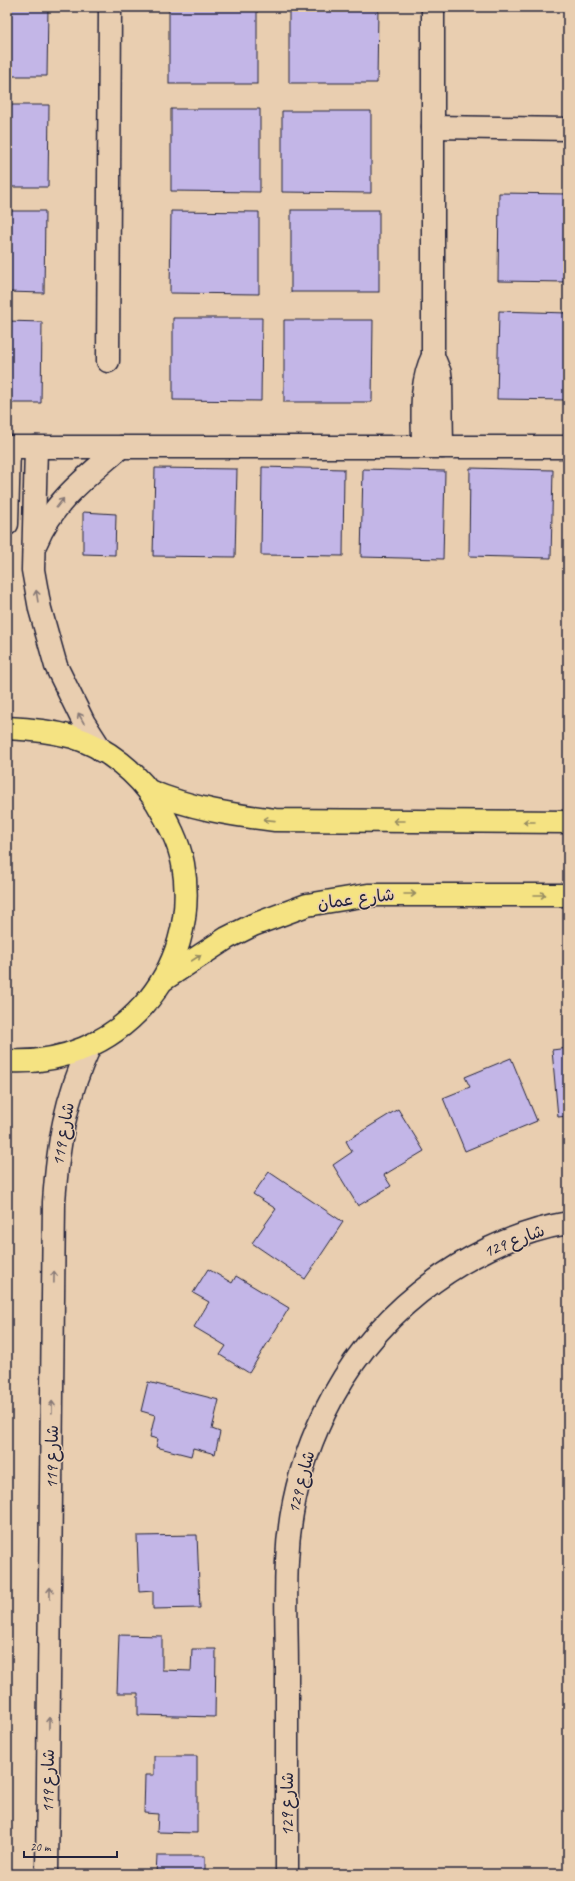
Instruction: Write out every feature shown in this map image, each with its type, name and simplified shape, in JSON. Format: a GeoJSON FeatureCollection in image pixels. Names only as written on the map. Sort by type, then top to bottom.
{"type":"FeatureCollection","features":[{"type":"Feature","properties":{"kind":"main road"},"geometry":{"type":"LineString","coordinates":[[7,728],[40,730],[74,738],[102,751],[127,768],[149,791],[170,825],[183,863],[186,904],[180,943],[163,980],[144,1007],[124,1025],[90,1046],[57,1058],[22,1062],[7,1061]]}},
{"type":"Feature","properties":{"kind":"main road"},"geometry":{"type":"LineString","coordinates":[[149,791],[171,800],[202,809],[234,816],[275,820],[568,822]]}},
{"type":"Feature","properties":{"kind":"main road","name":"شارع عمان"},"geometry":{"type":"LineString","coordinates":[[163,980],[227,938],[253,925],[280,914],[322,902],[368,895],[400,894],[568,895]]}},
{"type":"Feature","properties":{"kind":"street"},"geometry":{"type":"LineString","coordinates":[[108,361],[110,7]]}},
{"type":"Feature","properties":{"kind":"street"},"geometry":{"type":"LineString","coordinates":[[432,447],[424,383],[426,369],[433,356],[433,7]]}},
{"type":"Feature","properties":{"kind":"street"},"geometry":{"type":"LineString","coordinates":[[433,127],[568,129]]}},
{"type":"Feature","properties":{"kind":"street"},"geometry":{"type":"LineString","coordinates":[[7,524],[8,447],[568,447]]}},
{"type":"Feature","properties":{"kind":"street"},"geometry":{"type":"LineString","coordinates":[[36,447],[33,570],[40,609],[56,666],[78,711],[102,751]]}},
{"type":"Feature","properties":{"kind":"street"},"geometry":{"type":"LineString","coordinates":[[34,549],[41,530],[64,498],[121,447]]}},
{"type":"Feature","properties":{"kind":"street","name":"شارع 119"},"geometry":{"type":"LineString","coordinates":[[47,1874],[54,1202],[60,1138],[67,1105],[77,1074],[90,1046]]}},
{"type":"Feature","properties":{"kind":"street","name":"شارع 129"},"geometry":{"type":"LineString","coordinates":[[287,1874],[287,1560],[296,1492],[306,1459],[319,1425],[335,1393],[354,1362],[376,1333],[409,1300],[433,1281],[496,1245],[528,1233],[568,1223]]}},
{"type":"Feature","properties":{"kind":"building"},"geometry":{"type":"Polygon","coordinates":[[[7,7],[48,7],[47,76],[7,76],[7,7]]]}},
{"type":"Feature","properties":{"kind":"building"},"geometry":{"type":"Polygon","coordinates":[[[169,7],[257,7],[257,84],[169,84],[169,7]]]}},
{"type":"Feature","properties":{"kind":"building"},"geometry":{"type":"Polygon","coordinates":[[[289,7],[378,7],[377,83],[289,83],[289,7]]]}},
{"type":"Feature","properties":{"kind":"building"},"geometry":{"type":"Polygon","coordinates":[[[7,105],[49,105],[48,187],[7,187],[7,105]]]}},
{"type":"Feature","properties":{"kind":"building"},"geometry":{"type":"Polygon","coordinates":[[[171,109],[260,109],[260,192],[171,191],[171,109]]]}},
{"type":"Feature","properties":{"kind":"building"},"geometry":{"type":"Polygon","coordinates":[[[282,111],[371,111],[371,193],[282,192],[282,111]]]}},
{"type":"Feature","properties":{"kind":"building"},"geometry":{"type":"Polygon","coordinates":[[[499,193],[568,194],[568,282],[498,281],[499,193]]]}},
{"type":"Feature","properties":{"kind":"building"},"geometry":{"type":"Polygon","coordinates":[[[291,210],[379,210],[379,292],[291,292],[291,210]]]}},
{"type":"Feature","properties":{"kind":"building"},"geometry":{"type":"Polygon","coordinates":[[[7,211],[45,211],[44,293],[7,292],[7,211]]]}},
{"type":"Feature","properties":{"kind":"building"},"geometry":{"type":"Polygon","coordinates":[[[171,211],[259,212],[259,294],[170,293],[171,211]]]}},
{"type":"Feature","properties":{"kind":"building"},"geometry":{"type":"Polygon","coordinates":[[[499,311],[568,313],[568,400],[497,399],[499,311]]]}},
{"type":"Feature","properties":{"kind":"building"},"geometry":{"type":"Polygon","coordinates":[[[173,318],[262,318],[261,401],[173,400],[173,318]]]}},
{"type":"Feature","properties":{"kind":"building"},"geometry":{"type":"Polygon","coordinates":[[[284,320],[373,320],[372,402],[284,402],[284,320]]]}},
{"type":"Feature","properties":{"kind":"building"},"geometry":{"type":"Polygon","coordinates":[[[7,321],[42,322],[41,403],[7,403],[7,321]]]}},
{"type":"Feature","properties":{"kind":"building"},"geometry":{"type":"Polygon","coordinates":[[[262,467],[344,469],[343,556],[261,555],[262,467]]]}},
{"type":"Feature","properties":{"kind":"building"},"geometry":{"type":"Polygon","coordinates":[[[155,468],[237,469],[235,557],[153,556],[155,468]]]}},
{"type":"Feature","properties":{"kind":"building"},"geometry":{"type":"Polygon","coordinates":[[[470,468],[553,470],[551,558],[469,556],[470,468]]]}},
{"type":"Feature","properties":{"kind":"building"},"geometry":{"type":"Polygon","coordinates":[[[363,469],[445,471],[443,559],[361,557],[363,469]]]}},
{"type":"Feature","properties":{"kind":"building"},"geometry":{"type":"Polygon","coordinates":[[[83,512],[116,514],[115,555],[83,554],[83,512]]]}},
{"type":"Feature","properties":{"kind":"building"},"geometry":{"type":"Polygon","coordinates":[[[568,1048],[568,1116],[558,1117],[552,1050],[568,1048]]]}},
{"type":"Feature","properties":{"kind":"building"},"geometry":{"type":"Polygon","coordinates":[[[511,1058],[537,1121],[465,1151],[443,1098],[470,1087],[465,1077],[511,1058]]]}},
{"type":"Feature","properties":{"kind":"building"},"geometry":{"type":"Polygon","coordinates":[[[398,1109],[424,1151],[384,1175],[391,1186],[358,1206],[333,1165],[352,1152],[346,1141],[398,1109]]]}},
{"type":"Feature","properties":{"kind":"building"},"geometry":{"type":"Polygon","coordinates":[[[269,1172],[343,1222],[305,1279],[252,1243],[276,1209],[253,1194],[269,1172]]]}},
{"type":"Feature","properties":{"kind":"building"},"geometry":{"type":"Polygon","coordinates":[[[208,1269],[232,1283],[236,1276],[289,1308],[249,1373],[220,1355],[226,1346],[194,1327],[209,1302],[193,1293],[208,1269]]]}},
{"type":"Feature","properties":{"kind":"building"},"geometry":{"type":"Polygon","coordinates":[[[148,1382],[219,1400],[212,1429],[220,1432],[215,1454],[193,1448],[191,1456],[156,1447],[158,1439],[150,1437],[155,1415],[141,1411],[148,1382]]]}},
{"type":"Feature","properties":{"kind":"building"},"geometry":{"type":"Polygon","coordinates":[[[197,1535],[200,1608],[153,1609],[153,1591],[139,1592],[137,1536],[197,1535]]]}},
{"type":"Feature","properties":{"kind":"building"},"geometry":{"type":"Polygon","coordinates":[[[119,1635],[162,1636],[162,1670],[191,1671],[192,1649],[216,1649],[215,1717],[138,1715],[138,1693],[117,1693],[119,1635]]]}},
{"type":"Feature","properties":{"kind":"building"},"geometry":{"type":"Polygon","coordinates":[[[154,1756],[197,1756],[197,1833],[157,1832],[158,1814],[144,1813],[145,1775],[154,1775],[154,1756]]]}},
{"type":"Feature","properties":{"kind":"building"},"geometry":{"type":"Polygon","coordinates":[[[157,1856],[205,1856],[205,1874],[156,1874],[157,1856]]]}}]}
